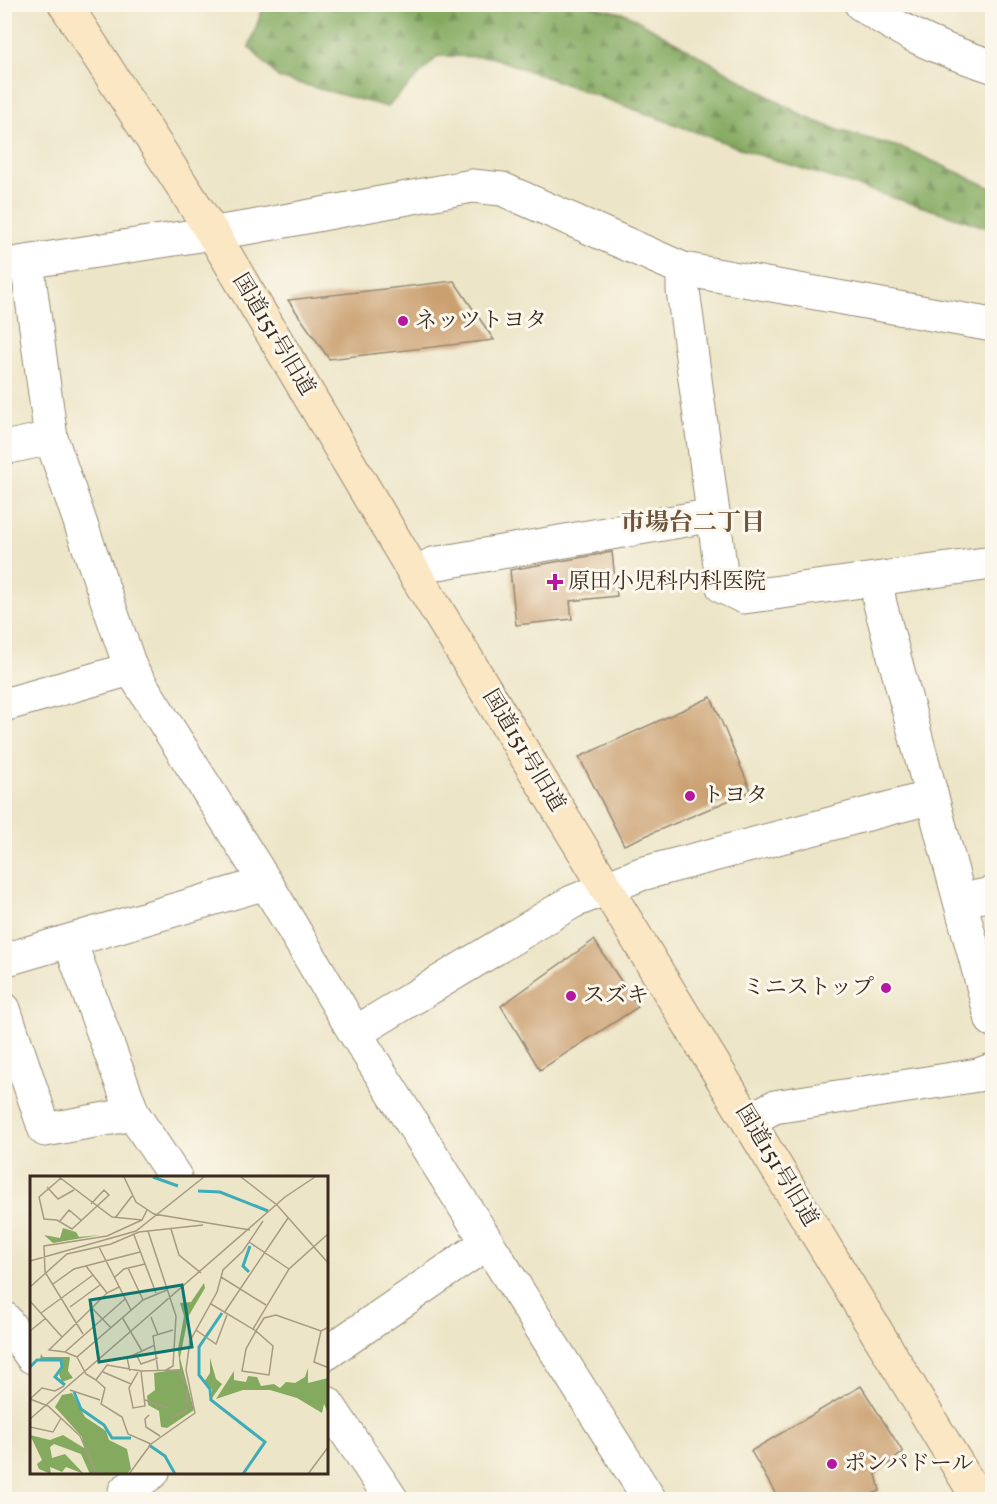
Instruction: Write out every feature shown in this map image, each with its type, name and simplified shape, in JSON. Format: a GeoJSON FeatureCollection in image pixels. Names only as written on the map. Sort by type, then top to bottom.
{"type":"FeatureCollection","features":[{"type":"Feature","properties":{"kind":"street","name":"国道151号旧道"},"geometry":{"type":"LineString","coordinates":[[65,4],[212,232],[415,574],[979,1500]]}},
{"type":"Feature","properties":{"kind":"street"},"geometry":{"type":"LineString","coordinates":[[861,4],[896,28],[933,47],[993,66]]}},
{"type":"Feature","properties":{"kind":"street"},"geometry":{"type":"LineString","coordinates":[[650,1500],[355,1033],[266,883],[131,669],[51,438],[16,264],[472,186],[502,189],[683,269],[993,325]]}},
{"type":"Feature","properties":{"kind":"street"},"geometry":{"type":"LineString","coordinates":[[683,269],[683,290],[723,587],[744,597],[993,563]]}},
{"type":"Feature","properties":{"kind":"street"},"geometry":{"type":"LineString","coordinates":[[4,448],[51,438]]}},
{"type":"Feature","properties":{"kind":"street"},"geometry":{"type":"LineString","coordinates":[[415,574],[433,564],[714,515]]}},
{"type":"Feature","properties":{"kind":"street"},"geometry":{"type":"LineString","coordinates":[[876,580],[879,604],[932,797],[977,897],[993,1020]]}},
{"type":"Feature","properties":{"kind":"street"},"geometry":{"type":"LineString","coordinates":[[4,705],[131,669]]}},
{"type":"Feature","properties":{"kind":"street"},"geometry":{"type":"LineString","coordinates":[[355,1033],[572,903],[606,887],[641,873],[932,797]]}},
{"type":"Feature","properties":{"kind":"street"},"geometry":{"type":"LineString","coordinates":[[4,960],[266,883]]}},
{"type":"Feature","properties":{"kind":"street"},"geometry":{"type":"LineString","coordinates":[[70,942],[133,1114],[174,1176]]}},
{"type":"Feature","properties":{"kind":"street"},"geometry":{"type":"LineString","coordinates":[[4,1009],[45,1130],[133,1114]]}},
{"type":"Feature","properties":{"kind":"street"},"geometry":{"type":"LineString","coordinates":[[748,1121],[774,1107],[978,1075],[993,1070]]}},
{"type":"Feature","properties":{"kind":"street"},"geometry":{"type":"LineString","coordinates":[[328,1352],[487,1243]]}},
{"type":"Feature","properties":{"kind":"street"},"geometry":{"type":"LineString","coordinates":[[4,1318],[30,1354]]}},
{"type":"Feature","properties":{"kind":"street"},"geometry":{"type":"LineString","coordinates":[[328,1404],[392,1500]]}},
{"type":"Feature","properties":{"kind":"street"},"geometry":{"type":"LineString","coordinates":[[122,1488],[151,1474]]}},
{"type":"Feature","properties":{"kind":"green space"},"geometry":{"type":"Polygon","coordinates":[[[581,4],[627,14],[805,117],[841,131],[906,149],[992,188],[992,229],[753,153],[491,57],[438,56],[387,107],[279,78],[249,47],[264,5],[581,4]]]}},
{"type":"Feature","properties":{"kind":"building"},"geometry":{"type":"Polygon","coordinates":[[[454,281],[494,340],[329,359],[288,300],[454,281]]]}},
{"type":"Feature","properties":{"kind":"building"},"geometry":{"type":"Polygon","coordinates":[[[612,552],[617,596],[570,601],[572,619],[516,625],[510,570],[612,552]]]}},
{"type":"Feature","properties":{"kind":"building"},"geometry":{"type":"Polygon","coordinates":[[[711,697],[751,791],[624,845],[579,757],[711,697]]]}},
{"type":"Feature","properties":{"kind":"building"},"geometry":{"type":"Polygon","coordinates":[[[594,940],[638,1007],[540,1070],[501,1006],[594,940]]]}},
{"type":"Feature","properties":{"kind":"building"},"geometry":{"type":"Polygon","coordinates":[[[861,1386],[903,1452],[876,1474],[880,1491],[857,1500],[779,1500],[751,1451],[861,1386]]]}},
{"type":"Feature","properties":{"kind":"place","name":"ネッツトヨタ"},"geometry":{"type":"Point","coordinates":[403,321]}},
{"type":"Feature","properties":{"kind":"place","name":"原田小児科内科医院"},"geometry":{"type":"Point","coordinates":[555,582]}},
{"type":"Feature","properties":{"kind":"place","name":"トヨタ"},"geometry":{"type":"Point","coordinates":[690,796]}},
{"type":"Feature","properties":{"kind":"place","name":"ミニストップ"},"geometry":{"type":"Point","coordinates":[886,988]}},
{"type":"Feature","properties":{"kind":"place","name":"スズキ"},"geometry":{"type":"Point","coordinates":[571,996]}},
{"type":"Feature","properties":{"kind":"place","name":"ポンパドール"},"geometry":{"type":"Point","coordinates":[832,1464]}},
{"type":"Feature","properties":{"kind":"district","name":"市場台二丁目"},"geometry":{"type":"Point","coordinates":[693,524]}}]}
